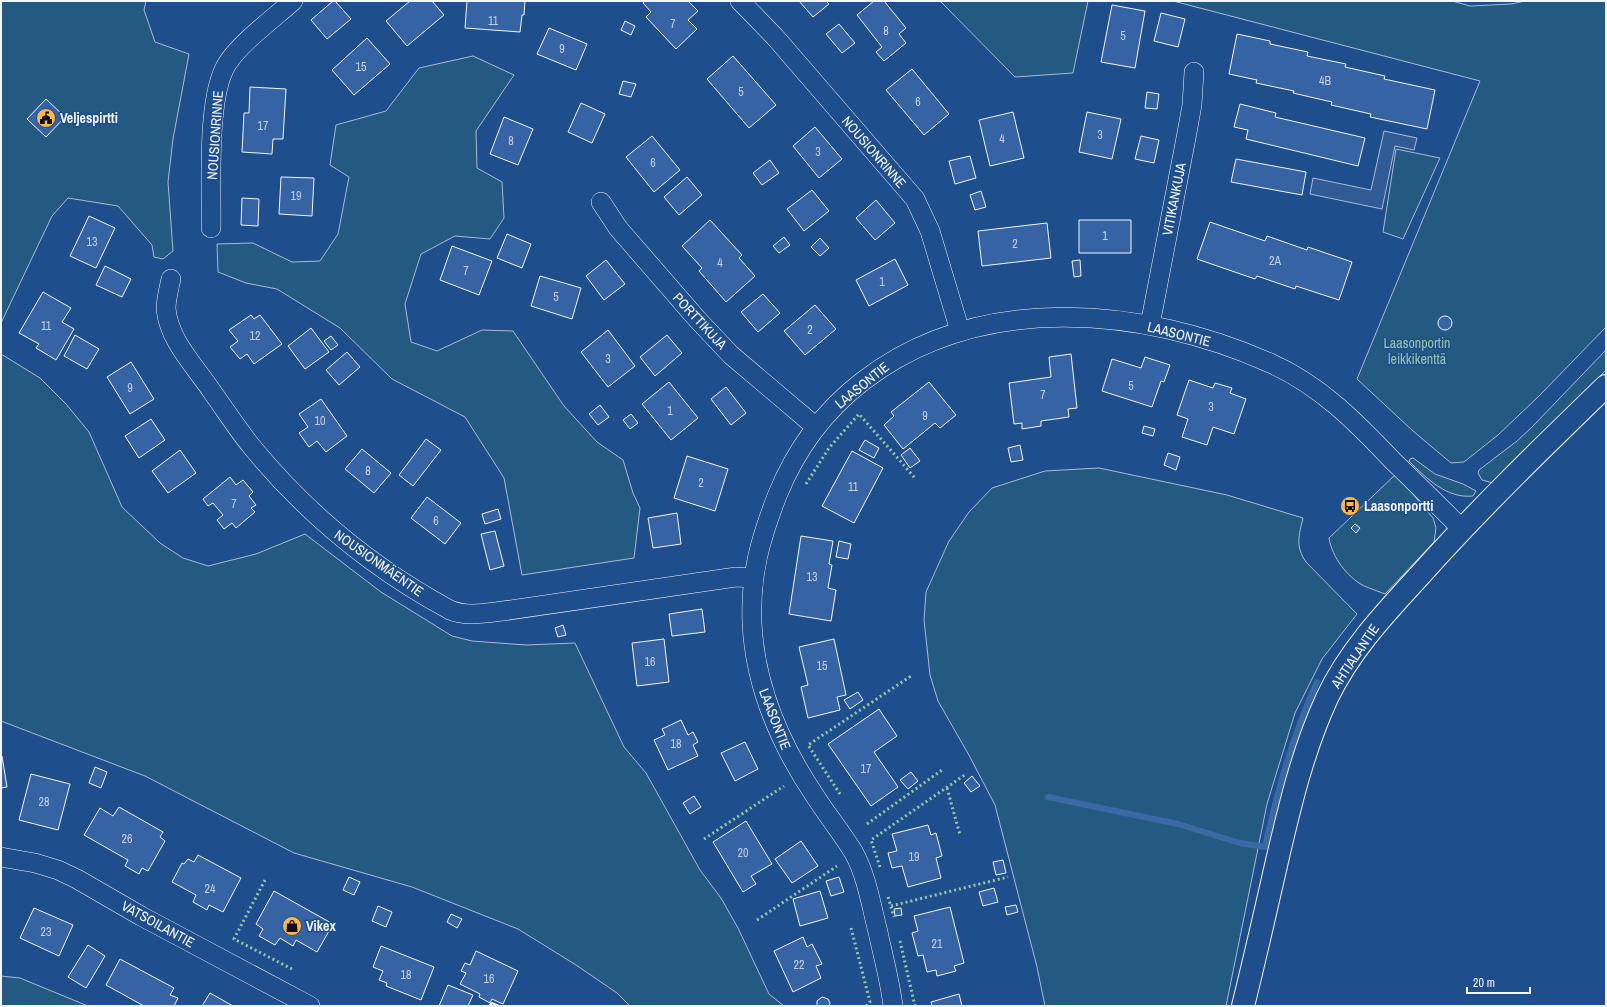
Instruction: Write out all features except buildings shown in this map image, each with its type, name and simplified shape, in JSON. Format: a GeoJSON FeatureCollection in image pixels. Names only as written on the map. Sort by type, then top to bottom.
{"type":"FeatureCollection","features":[{"type":"Feature","properties":{"kind":"street","name":"NOUSIONRINNE"},"geometry":{"type":"LineString","coordinates":[[211,228],[212,144],[215,104],[219,84],[227,64],[247,41],[293,1]]}},
{"type":"Feature","properties":{"kind":"street","name":"NOUSIONRINNE"},"geometry":{"type":"LineString","coordinates":[[740,1],[775,37],[915,199],[930,231],[960,331]]}},
{"type":"Feature","properties":{"kind":"street","name":"VITIKANKUJA"},"geometry":{"type":"LineString","coordinates":[[1150,325],[1192,105],[1194,72]]}},
{"type":"Feature","properties":{"kind":"street","name":"PORTTIKUJA"},"geometry":{"type":"LineString","coordinates":[[601,202],[618,228],[731,355],[816,426]]}},
{"type":"Feature","properties":{"kind":"street","name":"NOUSIONMÄENTIE"},"geometry":{"type":"LineString","coordinates":[[171,279],[166,309],[170,327],[180,346],[251,446],[298,498],[347,542],[398,580],[450,610],[465,614],[497,612],[736,577],[753,578]]}},
{"type":"Feature","properties":{"kind":"street","name":"LAASONTIE"},"geometry":{"type":"LineString","coordinates":[[893,1006],[890,986],[867,888],[858,861],[844,837],[817,800],[795,764],[770,713],[763,690],[752,624],[753,578],[766,525],[781,486],[790,468],[816,426],[847,393],[882,366],[903,354],[960,331],[1018,319],[1060,317],[1150,325],[1234,349],[1272,363],[1306,382],[1337,406],[1365,431],[1462,528]]}},
{"type":"Feature","properties":{"kind":"street","name":"AHTIALANTIE"},"geometry":{"type":"LineString","coordinates":[[1243,1006],[1293,792],[1307,745],[1327,697],[1346,665],[1381,618],[1493,496],[1606,386]]}},
{"type":"Feature","properties":{"kind":"street","name":"VATSOILANTIE"},"geometry":{"type":"LineString","coordinates":[[1,857],[35,863],[58,870],[77,879],[141,916],[310,1006]]}},
{"type":"Feature","properties":{"kind":"green space"},"geometry":{"type":"Polygon","coordinates":[[[1,1],[146,1],[144,10],[155,42],[189,54],[173,139],[168,182],[173,251],[163,259],[154,257],[152,245],[118,206],[68,198],[52,216],[1,323],[1,1]]]}},
{"type":"Feature","properties":{"kind":"green space"},"geometry":{"type":"Polygon","coordinates":[[[940,1],[1088,1],[1073,73],[1015,77],[940,1]]]}},
{"type":"Feature","properties":{"kind":"green space","name":"Laasonportin leikkikenttä"},"geometry":{"type":"Polygon","coordinates":[[[1173,1],[1452,1],[1470,6],[1511,4],[1525,1],[1606,1],[1606,327],[1539,396],[1498,435],[1464,462],[1451,463],[1413,431],[1357,379],[1480,81],[1173,1]]]}},
{"type":"Feature","properties":{"kind":"green space"},"geometry":{"type":"Polygon","coordinates":[[[473,56],[514,75],[476,131],[477,168],[502,182],[504,218],[490,239],[455,236],[421,254],[405,304],[411,342],[437,351],[482,330],[513,331],[564,406],[597,442],[623,460],[633,493],[640,508],[634,558],[522,575],[504,478],[465,417],[392,379],[340,328],[277,289],[246,283],[218,272],[217,244],[253,243],[292,262],[320,261],[338,234],[349,177],[330,165],[336,125],[386,111],[419,68],[473,56]]]}},
{"type":"Feature","properties":{"kind":"green space"},"geometry":{"type":"Polygon","coordinates":[[[1396,149],[1440,158],[1403,239],[1383,232],[1396,149]]]}},
{"type":"Feature","properties":{"kind":"green space"},"geometry":{"type":"Polygon","coordinates":[[[1606,350],[1606,370],[1546,432],[1493,483],[1482,480],[1478,473],[1479,470],[1517,441],[1532,427],[1606,350]]]}},
{"type":"Feature","properties":{"kind":"green space"},"geometry":{"type":"Polygon","coordinates":[[[1,354],[40,378],[66,404],[89,432],[122,507],[160,543],[183,558],[208,566],[256,554],[305,534],[381,592],[452,636],[472,641],[526,645],[575,643],[624,747],[646,773],[700,870],[721,898],[738,928],[769,994],[784,1006],[630,1006],[617,993],[576,965],[518,929],[412,887],[294,853],[145,776],[1,721],[1,354]]]}},
{"type":"Feature","properties":{"kind":"green space"},"geometry":{"type":"Polygon","coordinates":[[[1413,458],[1435,474],[1463,484],[1476,491],[1473,496],[1463,496],[1446,491],[1430,480],[1409,461],[1413,458]]]}},
{"type":"Feature","properties":{"kind":"green space"},"geometry":{"type":"Polygon","coordinates":[[[1099,468],[1227,495],[1303,518],[1300,530],[1299,546],[1306,562],[1357,614],[1322,659],[1295,713],[1267,804],[1226,1006],[1045,1006],[1037,967],[995,805],[938,701],[930,675],[924,620],[926,592],[949,541],[969,512],[992,488],[1045,471],[1099,468]]]}},
{"type":"Feature","properties":{"kind":"green space"},"geometry":{"type":"Polygon","coordinates":[[[1396,474],[1433,518],[1436,528],[1434,542],[1385,594],[1364,586],[1346,572],[1333,552],[1329,538],[1396,474]]]}},
{"type":"Feature","properties":{"kind":"green space"},"geometry":{"type":"Polygon","coordinates":[[[1,976],[20,978],[88,1006],[1,1006],[1,976]]]}},
{"type":"Feature","properties":{"kind":"shaded area"},"geometry":{"type":"Polygon","coordinates":[[[1384,131],[1417,138],[1414,150],[1395,146],[1382,209],[1310,194],[1313,178],[1371,190],[1384,131]]]}},
{"type":"Feature","properties":{"kind":"waterway"},"geometry":{"type":"LineString","coordinates":[[1048,797],[1178,824],[1240,843],[1265,847],[1286,763],[1300,722],[1317,682]]}},
{"type":"Feature","properties":{"kind":"hedge"},"geometry":{"type":"LineString","coordinates":[[806,484],[829,448],[859,414],[915,478]]}},
{"type":"Feature","properties":{"kind":"hedge"},"geometry":{"type":"LineString","coordinates":[[840,794],[808,745],[911,676]]}},
{"type":"Feature","properties":{"kind":"hedge"},"geometry":{"type":"LineString","coordinates":[[867,824],[942,770]]}},
{"type":"Feature","properties":{"kind":"hedge"},"geometry":{"type":"LineString","coordinates":[[880,867],[871,840],[966,774]]}},
{"type":"Feature","properties":{"kind":"hedge"},"geometry":{"type":"LineString","coordinates":[[704,839],[784,786]]}},
{"type":"Feature","properties":{"kind":"hedge"},"geometry":{"type":"LineString","coordinates":[[947,788],[960,835]]}},
{"type":"Feature","properties":{"kind":"hedge"},"geometry":{"type":"LineString","coordinates":[[757,920],[837,866]]}},
{"type":"Feature","properties":{"kind":"hedge"},"geometry":{"type":"LineString","coordinates":[[891,906],[1008,877]]}},
{"type":"Feature","properties":{"kind":"hedge"},"geometry":{"type":"LineString","coordinates":[[265,880],[234,939],[292,969]]}},
{"type":"Feature","properties":{"kind":"hedge"},"geometry":{"type":"LineString","coordinates":[[888,897],[894,917]]}},
{"type":"Feature","properties":{"kind":"hedge"},"geometry":{"type":"LineString","coordinates":[[851,928],[870,1002],[866,1006]]}},
{"type":"Feature","properties":{"kind":"hedge"},"geometry":{"type":"LineString","coordinates":[[900,941],[915,1006]]}},
{"type":"Feature","properties":{"kind":"wall"},"geometry":{"type":"LineString","coordinates":[[486,1006],[489,1006],[492,1003],[499,1006]]}},
{"type":"Feature","properties":{"kind":"place","name":"Veljespirtti"},"geometry":{"type":"Point","coordinates":[46,118]}},
{"type":"Feature","properties":{"kind":"place","name":"Laasonportti"},"geometry":{"type":"Point","coordinates":[1350,506]}},
{"type":"Feature","properties":{"kind":"place","name":"Vikex"},"geometry":{"type":"Point","coordinates":[292,926]}}]}
